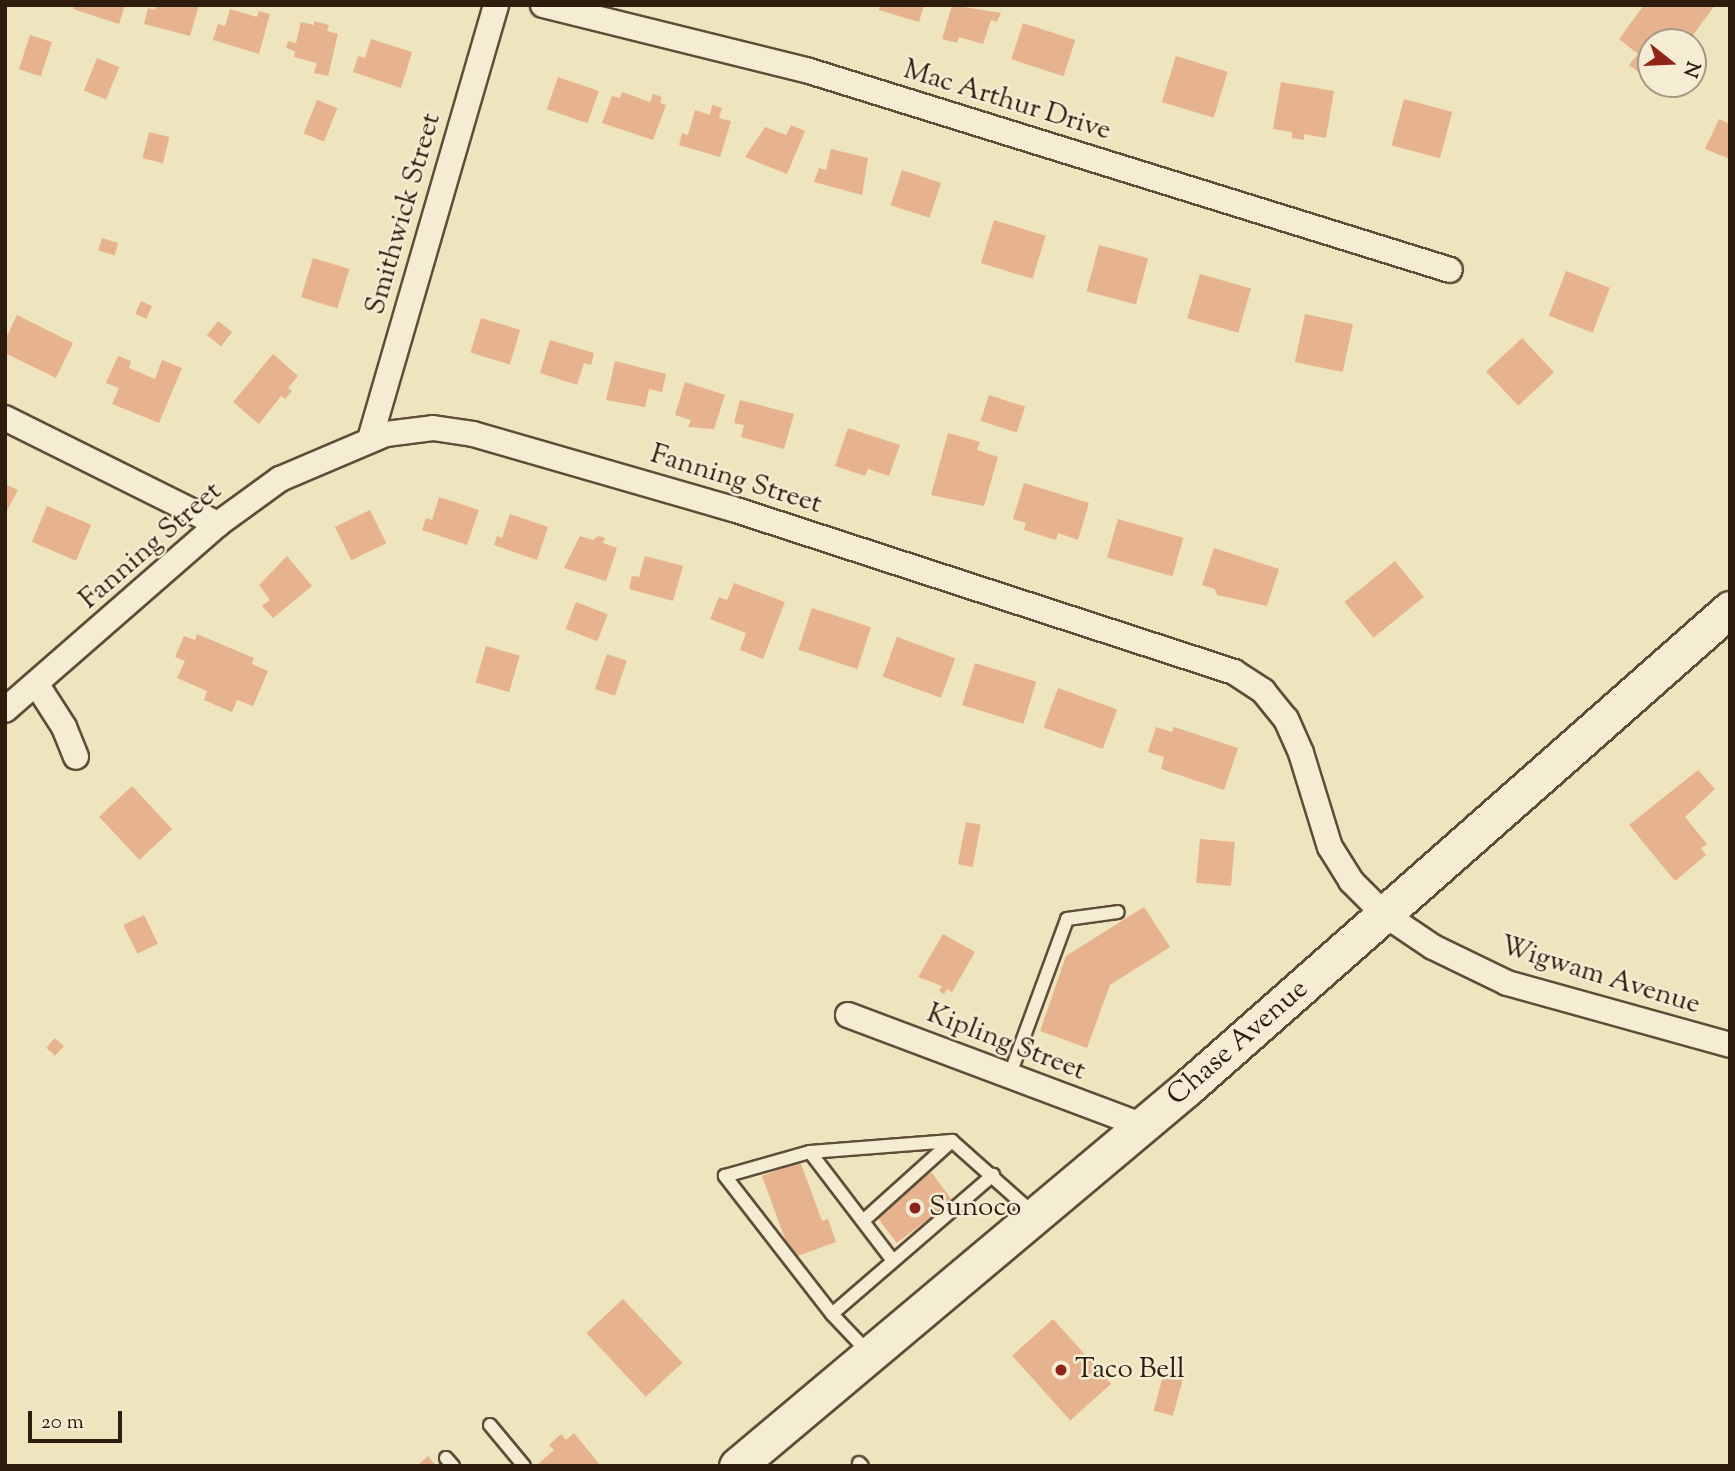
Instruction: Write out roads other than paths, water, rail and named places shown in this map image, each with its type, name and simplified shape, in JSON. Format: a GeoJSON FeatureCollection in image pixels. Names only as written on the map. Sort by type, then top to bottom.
{"type":"FeatureCollection","features":[{"type":"Feature","properties":{"kind":"main road","name":"Chase Avenue"},"geometry":{"type":"LineString","coordinates":[[737,1466],[1143,1126],[1730,609]]}},
{"type":"Feature","properties":{"kind":"street","name":"Smithwick Street"},"geometry":{"type":"LineString","coordinates":[[370,439],[496,5]]}},
{"type":"Feature","properties":{"kind":"street","name":"Mac Arthur Drive"},"geometry":{"type":"LineString","coordinates":[[543,5],[806,70],[1450,270]]}},
{"type":"Feature","properties":{"kind":"street"},"geometry":{"type":"LineString","coordinates":[[5,418],[218,524]]}},
{"type":"Feature","properties":{"kind":"street","name":"Fanning Street"},"geometry":{"type":"LineString","coordinates":[[5,710],[37,685],[218,524],[280,479],[370,439],[417,429],[473,434],[721,506],[1234,672],[1263,691],[1286,719],[1330,847],[1351,881],[1384,914]]}},
{"type":"Feature","properties":{"kind":"street"},"geometry":{"type":"LineString","coordinates":[[37,685],[64,727],[76,757]]}},
{"type":"Feature","properties":{"kind":"street","name":"Wigwam Avenue"},"geometry":{"type":"LineString","coordinates":[[1384,914],[1433,947],[1507,983],[1730,1045]]}},
{"type":"Feature","properties":{"kind":"street","name":"Kipling Street"},"geometry":{"type":"LineString","coordinates":[[848,1015],[1143,1126]]}},
{"type":"Feature","properties":{"kind":"lane"},"geometry":{"type":"LineString","coordinates":[[1009,1077],[1067,919],[1118,912]]}},
{"type":"Feature","properties":{"kind":"lane"},"geometry":{"type":"LineString","coordinates":[[870,1355],[832,1314],[725,1176],[810,1152],[952,1141],[1036,1216]]}},
{"type":"Feature","properties":{"kind":"lane"},"geometry":{"type":"LineString","coordinates":[[863,1222],[911,1184],[952,1141]]}},
{"type":"Feature","properties":{"kind":"lane"},"geometry":{"type":"LineString","coordinates":[[810,1152],[893,1261]]}},
{"type":"Feature","properties":{"kind":"lane"},"geometry":{"type":"LineString","coordinates":[[832,1314],[937,1219],[993,1175]]}},
{"type":"Feature","properties":{"kind":"lane"},"geometry":{"type":"LineString","coordinates":[[489,1425],[524,1466]]}},
{"type":"Feature","properties":{"kind":"place","name":"Sunoco"},"geometry":{"type":"Point","coordinates":[915,1208]}},
{"type":"Feature","properties":{"kind":"place","name":"Taco Bell"},"geometry":{"type":"Point","coordinates":[1061,1370]}}]}
